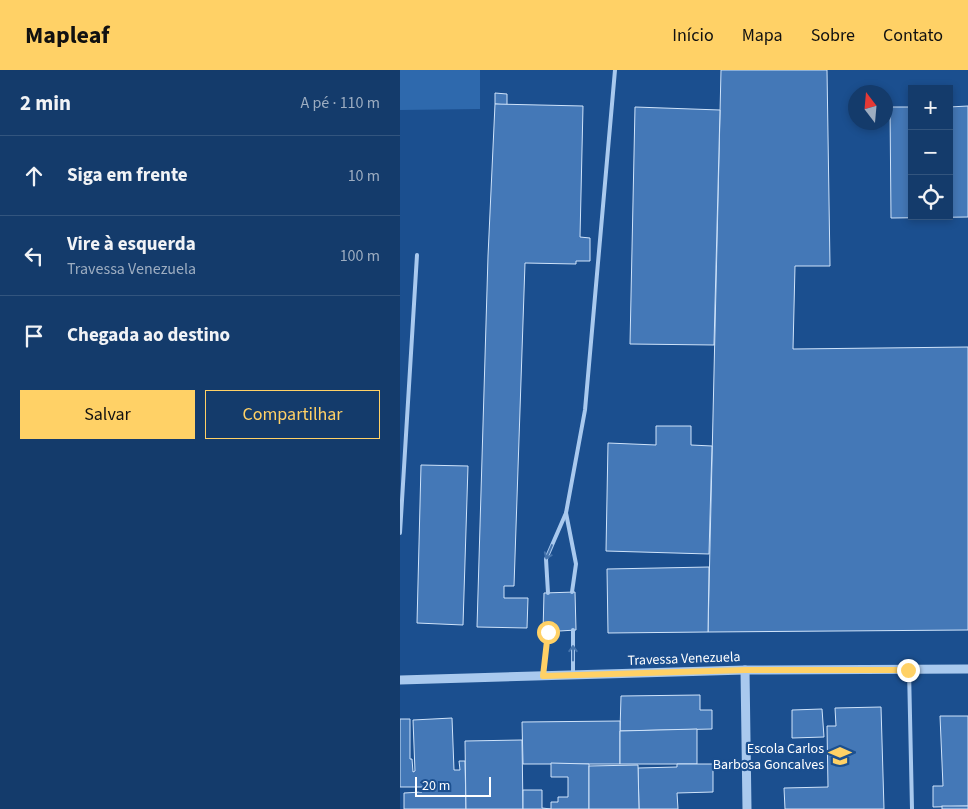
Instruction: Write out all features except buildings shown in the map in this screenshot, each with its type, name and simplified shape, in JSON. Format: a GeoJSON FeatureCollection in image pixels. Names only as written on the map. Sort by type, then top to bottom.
{"type":"FeatureCollection","features":[{"type":"Feature","properties":{"kind":"street","name":"Travessa Venezuela"},"geometry":{"type":"LineString","coordinates":[[400,680],[745,670],[968,669]]}},
{"type":"Feature","properties":{"kind":"street"},"geometry":{"type":"LineString","coordinates":[[745,670],[747,809]]}},
{"type":"Feature","properties":{"kind":"lane"},"geometry":{"type":"LineString","coordinates":[[548,593],[546,559],[566,513],[585,410],[615,70]]}},
{"type":"Feature","properties":{"kind":"lane"},"geometry":{"type":"LineString","coordinates":[[400,533],[417,255]]}},
{"type":"Feature","properties":{"kind":"lane"},"geometry":{"type":"LineString","coordinates":[[566,513],[576,564],[572,592]]}},
{"type":"Feature","properties":{"kind":"lane"},"geometry":{"type":"LineString","coordinates":[[573,630],[573,675]]}},
{"type":"Feature","properties":{"kind":"lane"},"geometry":{"type":"LineString","coordinates":[[543,676],[548,632]]}},
{"type":"Feature","properties":{"kind":"lane"},"geometry":{"type":"LineString","coordinates":[[908,670],[912,809]]}},
{"type":"Feature","properties":{"kind":"shaded area"},"geometry":{"type":"Polygon","coordinates":[[[400,70],[480,70],[480,109],[400,110],[400,70]]]}},
{"type":"Feature","properties":{"kind":"place","name":"Escola Carlos Barbosa Goncalves"},"geometry":{"type":"Point","coordinates":[840,756]}},
{"type":"Feature","properties":{"kind":"route"},"geometry":{"type":"LineString","coordinates":[[548,632],[543,676],[745,670],[908,670]]}}]}
